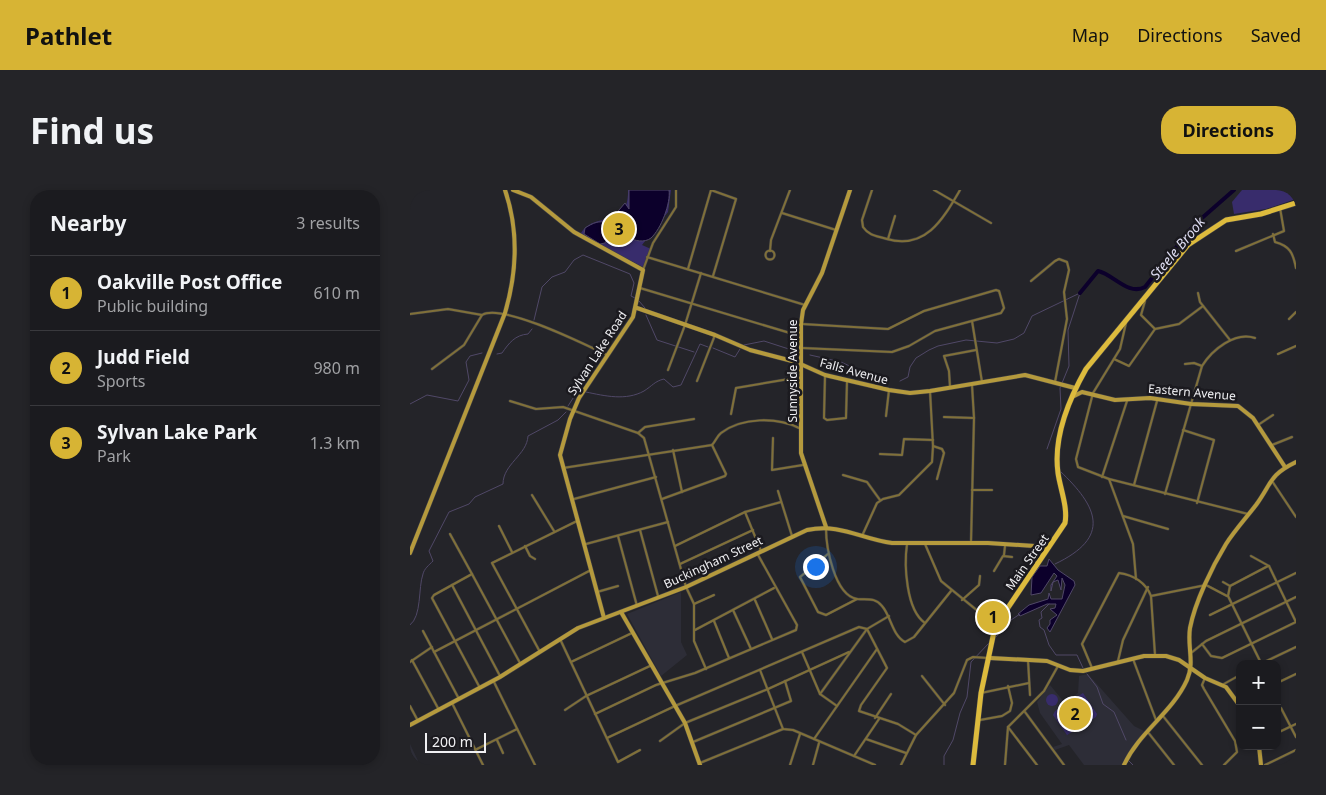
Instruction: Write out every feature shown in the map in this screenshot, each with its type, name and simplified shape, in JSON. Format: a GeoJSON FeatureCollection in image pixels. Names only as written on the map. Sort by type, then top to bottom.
{"type":"FeatureCollection","features":[{"type":"Feature","properties":{"kind":"main road"},"geometry":{"type":"LineString","coordinates":[[410,553],[505,313],[515,272],[516,250],[511,211],[505,191],[512,190],[531,197],[589,241],[643,270]]}},
{"type":"Feature","properties":{"kind":"main road","name":"Sunnyside Avenue"},"geometry":{"type":"LineString","coordinates":[[826,527],[803,465],[801,453],[800,336],[805,305],[822,273],[850,190]]}},
{"type":"Feature","properties":{"kind":"main road","name":"Main Street"},"geometry":{"type":"LineString","coordinates":[[973,765],[982,693],[995,625],[1066,521],[1057,469],[1057,451],[1070,400],[1075,388],[1086,369],[1143,297],[1188,245],[1226,220],[1261,214],[1296,203]]}},
{"type":"Feature","properties":{"kind":"main road","name":"Sylvan Lake Road"},"geometry":{"type":"LineString","coordinates":[[604,618],[560,455],[573,410],[583,391],[633,318],[637,308],[643,270]]}},
{"type":"Feature","properties":{"kind":"main road","name":"Falls Avenue"},"geometry":{"type":"LineString","coordinates":[[637,308],[715,334],[750,350],[801,365],[825,375],[889,390],[910,393],[930,391],[1025,375],[1075,388]]}},
{"type":"Feature","properties":{"kind":"main road"},"geometry":{"type":"LineString","coordinates":[[1070,400],[1078,393],[1093,393]]}},
{"type":"Feature","properties":{"kind":"main road","name":"Eastern Avenue"},"geometry":{"type":"LineString","coordinates":[[1093,393],[1115,400],[1158,398],[1191,404],[1238,406],[1248,412],[1272,445],[1284,467]]}},
{"type":"Feature","properties":{"kind":"main road"},"geometry":{"type":"LineString","coordinates":[[1124,765],[1147,731],[1163,716],[1189,676],[1192,667],[1190,627],[1206,585],[1220,556],[1271,479],[1284,467],[1296,462]]}},
{"type":"Feature","properties":{"kind":"main road","name":"Buckingham Street"},"geometry":{"type":"LineString","coordinates":[[410,726],[480,688],[560,639],[604,618],[686,587],[807,530],[826,527],[840,528],[879,541],[907,543],[970,543],[1049,547]]}},
{"type":"Feature","properties":{"kind":"main road"},"geometry":{"type":"LineString","coordinates":[[621,612],[685,723],[700,764]]}},
{"type":"Feature","properties":{"kind":"main road"},"geometry":{"type":"LineString","coordinates":[[990,658],[1046,661],[1070,670],[1092,670],[1155,654],[1184,662],[1205,678],[1230,690],[1236,699]]}},
{"type":"Feature","properties":{"kind":"main road"},"geometry":{"type":"LineString","coordinates":[[1184,662],[1192,656]]}},
{"type":"Feature","properties":{"kind":"main road"},"geometry":{"type":"LineString","coordinates":[[1189,676],[1198,672]]}},
{"type":"Feature","properties":{"kind":"main road"},"geometry":{"type":"LineString","coordinates":[[1259,750],[1261,765]]}},
{"type":"Feature","properties":{"kind":"street","name":"Sylvan Lake Road"},"geometry":{"type":"LineString","coordinates":[[643,270],[653,243],[676,207],[676,190]]}},
{"type":"Feature","properties":{"kind":"street"},"geometry":{"type":"LineString","coordinates":[[688,269],[711,190],[736,199],[713,276]]}},
{"type":"Feature","properties":{"kind":"street"},"geometry":{"type":"LineString","coordinates":[[770,251],[771,240],[790,190]]}},
{"type":"Feature","properties":{"kind":"street"},"geometry":{"type":"LineString","coordinates":[[872,190],[862,220],[863,227],[871,235],[906,242],[933,229],[941,222],[960,190]]}},
{"type":"Feature","properties":{"kind":"street"},"geometry":{"type":"LineString","coordinates":[[934,190],[991,222]]}},
{"type":"Feature","properties":{"kind":"street"},"geometry":{"type":"LineString","coordinates":[[1236,251],[1284,231],[1280,208]]}},
{"type":"Feature","properties":{"kind":"street"},"geometry":{"type":"LineString","coordinates":[[782,213],[836,230]]}},
{"type":"Feature","properties":{"kind":"street"},"geometry":{"type":"LineString","coordinates":[[888,239],[894,216]]}},
{"type":"Feature","properties":{"kind":"street"},"geometry":{"type":"LineString","coordinates":[[1273,234],[1275,242],[1284,244],[1293,252],[1296,268]]}},
{"type":"Feature","properties":{"kind":"street"},"geometry":{"type":"LineString","coordinates":[[647,257],[805,305]]}},
{"type":"Feature","properties":{"kind":"street"},"geometry":{"type":"LineString","coordinates":[[1031,281],[1055,261],[1059,259],[1067,262],[1069,270],[1065,286],[1067,319],[1056,382]]}},
{"type":"Feature","properties":{"kind":"street"},"geometry":{"type":"LineString","coordinates":[[668,370],[701,274]]}},
{"type":"Feature","properties":{"kind":"street"},"geometry":{"type":"LineString","coordinates":[[639,288],[800,336]]}},
{"type":"Feature","properties":{"kind":"street"},"geometry":{"type":"LineString","coordinates":[[800,348],[892,352],[909,346],[936,331],[1003,311],[998,290],[924,310],[891,328],[875,329],[801,324]]}},
{"type":"Feature","properties":{"kind":"street"},"geometry":{"type":"LineString","coordinates":[[1198,293],[1203,306],[1230,340]]}},
{"type":"Feature","properties":{"kind":"street"},"geometry":{"type":"LineString","coordinates":[[1143,297],[1145,299],[1141,314],[1154,330]]}},
{"type":"Feature","properties":{"kind":"street"},"geometry":{"type":"LineString","coordinates":[[1114,359],[1129,366],[1154,330],[1179,324],[1203,306]]}},
{"type":"Feature","properties":{"kind":"street"},"geometry":{"type":"LineString","coordinates":[[410,314],[442,309],[482,315],[495,311],[505,313],[564,335],[607,355]]}},
{"type":"Feature","properties":{"kind":"street"},"geometry":{"type":"LineString","coordinates":[[1289,319],[1296,312]]}},
{"type":"Feature","properties":{"kind":"street"},"geometry":{"type":"LineString","coordinates":[[432,369],[464,345],[482,315]]}},
{"type":"Feature","properties":{"kind":"street"},"geometry":{"type":"LineString","coordinates":[[1127,318],[1125,334],[1114,359],[1093,393],[1076,464],[1078,467],[1102,477],[1197,503],[1248,514]]}},
{"type":"Feature","properties":{"kind":"street"},"geometry":{"type":"LineString","coordinates":[[972,321],[982,382]]}},
{"type":"Feature","properties":{"kind":"street"},"geometry":{"type":"LineString","coordinates":[[698,381],[715,334]]}},
{"type":"Feature","properties":{"kind":"street"},"geometry":{"type":"LineString","coordinates":[[1165,494],[1202,366],[1208,356],[1230,340],[1255,338]]}},
{"type":"Feature","properties":{"kind":"street"},"geometry":{"type":"LineString","coordinates":[[1278,354],[1296,346]]}},
{"type":"Feature","properties":{"kind":"street"},"geometry":{"type":"LineString","coordinates":[[950,388],[949,371],[944,356],[976,350]]}},
{"type":"Feature","properties":{"kind":"street"},"geometry":{"type":"LineString","coordinates":[[1185,364],[1194,363],[1202,366]]}},
{"type":"Feature","properties":{"kind":"street"},"geometry":{"type":"LineString","coordinates":[[825,375],[825,419],[846,418],[847,379]]}},
{"type":"Feature","properties":{"kind":"street"},"geometry":{"type":"LineString","coordinates":[[731,414],[736,388],[801,377]]}},
{"type":"Feature","properties":{"kind":"street"},"geometry":{"type":"LineString","coordinates":[[970,543],[974,418],[972,384]]}},
{"type":"Feature","properties":{"kind":"street"},"geometry":{"type":"LineString","coordinates":[[886,416],[889,390]]}},
{"type":"Feature","properties":{"kind":"street"},"geometry":{"type":"LineString","coordinates":[[862,536],[880,500],[899,495],[932,462],[934,446],[930,391]]}},
{"type":"Feature","properties":{"kind":"street"},"geometry":{"type":"LineString","coordinates":[[1134,486],[1158,398]]}},
{"type":"Feature","properties":{"kind":"street"},"geometry":{"type":"LineString","coordinates":[[1102,477],[1119,420],[1128,399]]}},
{"type":"Feature","properties":{"kind":"street"},"geometry":{"type":"LineString","coordinates":[[510,401],[536,409],[553,407],[573,410],[638,433],[647,443],[686,587],[694,604],[694,641],[706,668]]}},
{"type":"Feature","properties":{"kind":"street"},"geometry":{"type":"LineString","coordinates":[[1258,426],[1273,415]]}},
{"type":"Feature","properties":{"kind":"street"},"geometry":{"type":"LineString","coordinates":[[944,417],[974,418]]}},
{"type":"Feature","properties":{"kind":"street"},"geometry":{"type":"LineString","coordinates":[[638,433],[645,427],[694,419]]}},
{"type":"Feature","properties":{"kind":"street"},"geometry":{"type":"LineString","coordinates":[[562,468],[712,445],[722,432],[741,424],[775,419],[802,429]]}},
{"type":"Feature","properties":{"kind":"street"},"geometry":{"type":"LineString","coordinates":[[1183,430],[1214,440],[1197,503]]}},
{"type":"Feature","properties":{"kind":"street"},"geometry":{"type":"LineString","coordinates":[[1272,445],[1292,437]]}},
{"type":"Feature","properties":{"kind":"street"},"geometry":{"type":"LineString","coordinates":[[773,438],[772,470],[803,465]]}},
{"type":"Feature","properties":{"kind":"street"},"geometry":{"type":"LineString","coordinates":[[880,454],[902,455],[904,439],[933,440]]}},
{"type":"Feature","properties":{"kind":"street"},"geometry":{"type":"LineString","coordinates":[[662,499],[726,474],[712,445]]}},
{"type":"Feature","properties":{"kind":"street"},"geometry":{"type":"LineString","coordinates":[[934,446],[943,451],[936,479]]}},
{"type":"Feature","properties":{"kind":"street"},"geometry":{"type":"LineString","coordinates":[[673,450],[682,492]]}},
{"type":"Feature","properties":{"kind":"street"},"geometry":{"type":"LineString","coordinates":[[843,475],[867,482],[880,500]]}},
{"type":"Feature","properties":{"kind":"street"},"geometry":{"type":"LineString","coordinates":[[571,499],[656,477]]}},
{"type":"Feature","properties":{"kind":"street"},"geometry":{"type":"LineString","coordinates":[[1109,479],[1133,544],[1136,579]]}},
{"type":"Feature","properties":{"kind":"street"},"geometry":{"type":"LineString","coordinates":[[1271,479],[1296,516]]}},
{"type":"Feature","properties":{"kind":"street"},"geometry":{"type":"LineString","coordinates":[[972,490],[992,490]]}},
{"type":"Feature","properties":{"kind":"street"},"geometry":{"type":"LineString","coordinates":[[778,491],[792,536]]}},
{"type":"Feature","properties":{"kind":"street"},"geometry":{"type":"LineString","coordinates":[[532,495],[554,531]]}},
{"type":"Feature","properties":{"kind":"street"},"geometry":{"type":"LineString","coordinates":[[675,546],[745,512],[781,502]]}},
{"type":"Feature","properties":{"kind":"street"},"geometry":{"type":"LineString","coordinates":[[595,714],[663,683],[706,668],[797,628],[774,588],[745,512]]}},
{"type":"Feature","properties":{"kind":"street"},"geometry":{"type":"LineString","coordinates":[[1123,516],[1168,529]]}},
{"type":"Feature","properties":{"kind":"street"},"geometry":{"type":"LineString","coordinates":[[540,652],[492,563],[577,520]]}},
{"type":"Feature","properties":{"kind":"street"},"geometry":{"type":"LineString","coordinates":[[584,544],[668,522]]}},
{"type":"Feature","properties":{"kind":"street"},"geometry":{"type":"LineString","coordinates":[[498,526],[512,552]]}},
{"type":"Feature","properties":{"kind":"street"},"geometry":{"type":"LineString","coordinates":[[826,527],[828,554],[840,585],[857,599],[876,600],[889,616],[897,635],[905,642],[914,637],[951,591]]}},
{"type":"Feature","properties":{"kind":"street"},"geometry":{"type":"LineString","coordinates":[[640,530],[658,598]]}},
{"type":"Feature","properties":{"kind":"street"},"geometry":{"type":"LineString","coordinates":[[680,564],[753,530]]}},
{"type":"Feature","properties":{"kind":"street"},"geometry":{"type":"LineString","coordinates":[[450,534],[520,664]]}},
{"type":"Feature","properties":{"kind":"street"},"geometry":{"type":"LineString","coordinates":[[618,536],[637,606]]}},
{"type":"Feature","properties":{"kind":"street"},"geometry":{"type":"LineString","coordinates":[[907,543],[906,560],[912,606],[918,619],[925,624]]}},
{"type":"Feature","properties":{"kind":"street"},"geometry":{"type":"LineString","coordinates":[[924,543],[941,581],[995,625]]}},
{"type":"Feature","properties":{"kind":"street"},"geometry":{"type":"LineString","coordinates":[[994,571],[1004,555],[1005,544]]}},
{"type":"Feature","properties":{"kind":"street"},"geometry":{"type":"LineString","coordinates":[[525,546],[530,556],[535,559]]}},
{"type":"Feature","properties":{"kind":"street"},"geometry":{"type":"LineString","coordinates":[[828,554],[800,577],[818,612],[826,615],[857,599]]}},
{"type":"Feature","properties":{"kind":"street"},"geometry":{"type":"LineString","coordinates":[[1004,555],[1012,557]]}},
{"type":"Feature","properties":{"kind":"street"},"geometry":{"type":"LineString","coordinates":[[1202,644],[1216,658],[1296,622],[1269,566],[1251,556]]}},
{"type":"Feature","properties":{"kind":"street"},"geometry":{"type":"LineString","coordinates":[[1230,586],[1269,566]]}},
{"type":"Feature","properties":{"kind":"street"},"geometry":{"type":"LineString","coordinates":[[434,652],[591,570]]}},
{"type":"Feature","properties":{"kind":"street"},"geometry":{"type":"LineString","coordinates":[[1092,670],[1082,644],[1119,573],[1136,579],[1148,587],[1151,596],[1155,654]]}},
{"type":"Feature","properties":{"kind":"street"},"geometry":{"type":"LineString","coordinates":[[1210,615],[1296,573]]}},
{"type":"Feature","properties":{"kind":"street"},"geometry":{"type":"LineString","coordinates":[[472,574],[432,598],[480,688]]}},
{"type":"Feature","properties":{"kind":"street"},"geometry":{"type":"LineString","coordinates":[[962,600],[979,585],[980,576]]}},
{"type":"Feature","properties":{"kind":"street"},"geometry":{"type":"LineString","coordinates":[[1222,582],[1230,586]]}},
{"type":"Feature","properties":{"kind":"street"},"geometry":{"type":"LineString","coordinates":[[1151,596],[1206,585],[1228,596],[1258,660]]}},
{"type":"Feature","properties":{"kind":"street"},"geometry":{"type":"LineString","coordinates":[[452,586],[500,676]]}},
{"type":"Feature","properties":{"kind":"street"},"geometry":{"type":"LineString","coordinates":[[597,592],[618,586]]}},
{"type":"Feature","properties":{"kind":"street"},"geometry":{"type":"LineString","coordinates":[[1228,596],[1230,586]]}},
{"type":"Feature","properties":{"kind":"street"},"geometry":{"type":"LineString","coordinates":[[1118,664],[1123,640],[1148,587]]}},
{"type":"Feature","properties":{"kind":"street"},"geometry":{"type":"LineString","coordinates":[[694,630],[774,588]]}},
{"type":"Feature","properties":{"kind":"street"},"geometry":{"type":"LineString","coordinates":[[694,604],[714,595]]}},
{"type":"Feature","properties":{"kind":"street"},"geometry":{"type":"LineString","coordinates":[[1192,656],[1202,644],[1296,597]]}},
{"type":"Feature","properties":{"kind":"street"},"geometry":{"type":"LineString","coordinates":[[754,599],[772,639]]}},
{"type":"Feature","properties":{"kind":"street"},"geometry":{"type":"LineString","coordinates":[[733,610],[751,649]]}},
{"type":"Feature","properties":{"kind":"street"},"geometry":{"type":"LineString","coordinates":[[820,694],[867,629],[889,616]]}},
{"type":"Feature","properties":{"kind":"street"},"geometry":{"type":"LineString","coordinates":[[714,621],[729,658]]}},
{"type":"Feature","properties":{"kind":"street"},"geometry":{"type":"LineString","coordinates":[[607,738],[675,706],[859,627],[867,629],[887,668],[861,705],[859,711],[898,724],[916,735]]}},
{"type":"Feature","properties":{"kind":"street"},"geometry":{"type":"LineString","coordinates":[[423,631],[459,699]]}},
{"type":"Feature","properties":{"kind":"street"},"geometry":{"type":"LineString","coordinates":[[571,662],[633,633]]}},
{"type":"Feature","properties":{"kind":"street"},"geometry":{"type":"LineString","coordinates":[[560,639],[618,762],[640,750]]}},
{"type":"Feature","properties":{"kind":"street"},"geometry":{"type":"LineString","coordinates":[[432,647],[411,661],[439,710]]}},
{"type":"Feature","properties":{"kind":"street"},"geometry":{"type":"LineString","coordinates":[[1268,660],[1296,647]]}},
{"type":"Feature","properties":{"kind":"street"},"geometry":{"type":"LineString","coordinates":[[814,740],[877,649]]}},
{"type":"Feature","properties":{"kind":"street"},"geometry":{"type":"LineString","coordinates":[[802,652],[808,670],[820,694],[837,706]]}},
{"type":"Feature","properties":{"kind":"street"},"geometry":{"type":"LineString","coordinates":[[660,740],[685,723],[768,689],[849,652]]}},
{"type":"Feature","properties":{"kind":"street"},"geometry":{"type":"LineString","coordinates":[[901,765],[916,735],[954,693],[962,668],[971,658],[990,658]]}},
{"type":"Feature","properties":{"kind":"street"},"geometry":{"type":"LineString","coordinates":[[1133,659],[1157,721]]}},
{"type":"Feature","properties":{"kind":"street"},"geometry":{"type":"LineString","coordinates":[[1028,660],[1030,695]]}},
{"type":"Feature","properties":{"kind":"street"},"geometry":{"type":"LineString","coordinates":[[565,710],[586,696],[652,665]]}},
{"type":"Feature","properties":{"kind":"street"},"geometry":{"type":"LineString","coordinates":[[1007,764],[1008,727],[1044,691],[1058,666]]}},
{"type":"Feature","properties":{"kind":"street"},"geometry":{"type":"LineString","coordinates":[[760,670],[783,729]]}},
{"type":"Feature","properties":{"kind":"street"},"geometry":{"type":"LineString","coordinates":[[1281,681],[1296,674]]}},
{"type":"Feature","properties":{"kind":"street"},"geometry":{"type":"LineString","coordinates":[[922,676],[945,705]]}},
{"type":"Feature","properties":{"kind":"street"},"geometry":{"type":"LineString","coordinates":[[1222,685],[1236,677]]}},
{"type":"Feature","properties":{"kind":"street"},"geometry":{"type":"LineString","coordinates":[[1205,678],[1202,685],[1235,741],[1237,752],[1224,765]]}},
{"type":"Feature","properties":{"kind":"street"},"geometry":{"type":"LineString","coordinates":[[493,680],[535,765]]}},
{"type":"Feature","properties":{"kind":"street"},"geometry":{"type":"LineString","coordinates":[[693,742],[791,701],[785,681]]}},
{"type":"Feature","properties":{"kind":"street"},"geometry":{"type":"LineString","coordinates":[[982,693],[1029,683]]}},
{"type":"Feature","properties":{"kind":"street"},"geometry":{"type":"LineString","coordinates":[[980,720],[1002,716],[1010,711],[1012,703],[1008,686]]}},
{"type":"Feature","properties":{"kind":"street"},"geometry":{"type":"LineString","coordinates":[[853,757],[866,739],[891,694]]}},
{"type":"Feature","properties":{"kind":"street"},"geometry":{"type":"LineString","coordinates":[[452,702],[483,765]]}},
{"type":"Feature","properties":{"kind":"street"},"geometry":{"type":"LineString","coordinates":[[410,706],[418,721]]}},
{"type":"Feature","properties":{"kind":"street"},"geometry":{"type":"LineString","coordinates":[[1281,708],[1296,737]]}},
{"type":"Feature","properties":{"kind":"street"},"geometry":{"type":"LineString","coordinates":[[1025,712],[1064,765]]}},
{"type":"Feature","properties":{"kind":"street"},"geometry":{"type":"LineString","coordinates":[[1163,716],[1202,765]]}},
{"type":"Feature","properties":{"kind":"street"},"geometry":{"type":"LineString","coordinates":[[1281,730],[1296,724]]}},
{"type":"Feature","properties":{"kind":"street"},"geometry":{"type":"LineString","coordinates":[[1008,727],[1037,765]]}},
{"type":"Feature","properties":{"kind":"street"},"geometry":{"type":"LineString","coordinates":[[476,749],[517,729]]}},
{"type":"Feature","properties":{"kind":"street"},"geometry":{"type":"LineString","coordinates":[[700,764],[783,729],[800,734],[875,765]]}},
{"type":"Feature","properties":{"kind":"street"},"geometry":{"type":"LineString","coordinates":[[1147,731],[1174,765]]}},
{"type":"Feature","properties":{"kind":"street"},"geometry":{"type":"LineString","coordinates":[[790,765],[800,734]]}},
{"type":"Feature","properties":{"kind":"street"},"geometry":{"type":"LineString","coordinates":[[866,739],[906,753]]}},
{"type":"Feature","properties":{"kind":"street"},"geometry":{"type":"LineString","coordinates":[[497,740],[503,753]]}},
{"type":"Feature","properties":{"kind":"street"},"geometry":{"type":"LineString","coordinates":[[813,765],[819,743]]}},
{"type":"Feature","properties":{"kind":"street"},"geometry":{"type":"LineString","coordinates":[[1265,765],[1296,750]]}},
{"type":"Feature","properties":{"kind":"shaded area"},"geometry":{"type":"Polygon","coordinates":[[[628,190],[671,190],[668,212],[642,245],[651,249],[643,267],[580,235],[586,227],[593,223],[623,211],[627,203],[628,190]]]}},
{"type":"Feature","properties":{"kind":"shaded area"},"geometry":{"type":"Polygon","coordinates":[[[629,190],[669,190],[665,216],[651,238],[646,241],[640,241],[628,237],[629,221],[626,236],[613,236],[605,243],[600,244],[584,234],[585,228],[593,223],[608,223],[625,203],[629,209],[629,190]]]}},
{"type":"Feature","properties":{"kind":"shaded area"},"geometry":{"type":"Polygon","coordinates":[[[1242,190],[1296,190],[1296,199],[1266,209],[1234,214],[1232,202],[1242,190]]]}},
{"type":"Feature","properties":{"kind":"shaded area"},"geometry":{"type":"Polygon","coordinates":[[[1049,559],[1058,570],[1074,581],[1075,585],[1050,632],[1047,628],[1050,620],[1057,615],[1050,609],[1055,608],[1056,604],[1047,604],[1020,616],[1018,614],[1029,605],[1048,599],[1049,593],[1051,599],[1062,599],[1065,585],[1062,578],[1061,590],[1058,580],[1053,582],[1057,576],[1054,573],[1041,593],[1031,595],[1032,577],[1040,566],[1047,566],[1049,559]]]}},
{"type":"Feature","properties":{"kind":"shaded area"},"geometry":{"type":"Polygon","coordinates":[[[681,592],[681,642],[687,655],[661,676],[627,614],[681,592]]]}},
{"type":"Feature","properties":{"kind":"shaded area"},"geometry":{"type":"Polygon","coordinates":[[[1088,674],[1134,726],[1144,731],[1122,765],[1084,765],[1069,745],[1055,750],[1053,747],[1062,744],[1040,713],[1037,702],[1050,685],[1064,702],[1078,693],[1079,676],[1088,674]]]}},
{"type":"Feature","properties":{"kind":"shaded area"},"geometry":{"type":"Polygon","coordinates":[[[1083,693],[1097,714],[1096,717],[1067,735],[1053,715],[1055,711],[1083,693]]]}},
{"type":"Feature","properties":{"kind":"shaded area"},"geometry":{"type":"Polygon","coordinates":[[[1050,694],[1054,694],[1058,700],[1054,706],[1050,706],[1046,702],[1046,698],[1050,694]]]}},
{"type":"Feature","properties":{"kind":"shaded area"},"geometry":{"type":"Polygon","coordinates":[[[410,744],[420,765],[410,765],[410,744]]]}},
{"type":"Feature","properties":{"kind":"waterway","name":"Steele Brook"},"geometry":{"type":"LineString","coordinates":[[1080,293],[1098,271],[1127,287],[1133,289],[1145,287],[1194,225],[1234,190]]}},
{"type":"Feature","properties":{"kind":"waterway"},"geometry":{"type":"LineString","coordinates":[[534,320],[542,287],[552,277],[565,272],[574,260],[583,255],[630,274],[634,283],[631,296],[635,298]]}},
{"type":"Feature","properties":{"kind":"waterway"},"geometry":{"type":"LineString","coordinates":[[900,381],[908,377],[910,367],[916,358],[929,350],[938,346],[966,340],[997,343],[1014,339],[1024,333],[1032,316],[1080,293]]}},
{"type":"Feature","properties":{"kind":"waterway","name":"Steele Brook"},"geometry":{"type":"LineString","coordinates":[[1047,449],[1061,409],[1060,388],[1069,366],[1068,330],[1080,293]]}},
{"type":"Feature","properties":{"kind":"waterway"},"geometry":{"type":"LineString","coordinates":[[639,301],[645,308]]}},
{"type":"Feature","properties":{"kind":"waterway"},"geometry":{"type":"LineString","coordinates":[[646,315],[657,340],[694,352]]}},
{"type":"Feature","properties":{"kind":"waterway"},"geometry":{"type":"LineString","coordinates":[[497,354],[502,353],[516,338],[528,334],[532,329]]}},
{"type":"Feature","properties":{"kind":"waterway"},"geometry":{"type":"LineString","coordinates":[[744,345],[764,341],[798,352]]}},
{"type":"Feature","properties":{"kind":"waterway"},"geometry":{"type":"LineString","coordinates":[[586,392],[623,397],[644,391],[664,379],[673,387],[681,385],[700,344],[708,347]]}},
{"type":"Feature","properties":{"kind":"waterway"},"geometry":{"type":"LineString","coordinates":[[713,348],[735,357],[740,349]]}},
{"type":"Feature","properties":{"kind":"waterway"},"geometry":{"type":"LineString","coordinates":[[410,404],[427,395],[458,401],[469,380],[466,362],[470,356],[482,353]]}},
{"type":"Feature","properties":{"kind":"waterway"},"geometry":{"type":"LineString","coordinates":[[810,355],[841,362],[871,376]]}},
{"type":"Feature","properties":{"kind":"waterway"},"geometry":{"type":"LineString","coordinates":[[568,406],[577,392],[582,390]]}},
{"type":"Feature","properties":{"kind":"waterway"},"geometry":{"type":"LineString","coordinates":[[410,625],[416,615],[421,580],[427,567],[433,561],[429,551],[449,512],[469,504],[475,497],[503,484],[507,471],[524,449],[528,436],[558,420],[566,412]]}},
{"type":"Feature","properties":{"kind":"waterway","name":"Steele Brook"},"geometry":{"type":"LineString","coordinates":[[1055,564],[1073,554],[1085,543],[1092,532],[1093,521],[1090,509],[1083,497],[1060,471]]}},
{"type":"Feature","properties":{"kind":"waterway"},"geometry":{"type":"LineString","coordinates":[[1049,604],[1041,612],[1042,618],[1039,620],[1040,627],[1044,630],[1049,645],[1056,655],[1077,655],[1083,668]]}},
{"type":"Feature","properties":{"kind":"waterway","name":"Steele Brook"},"geometry":{"type":"LineString","coordinates":[[996,637],[1008,622],[1020,614]]}},
{"type":"Feature","properties":{"kind":"waterway","name":"Steele Brook"},"geometry":{"type":"LineString","coordinates":[[944,765],[944,756],[953,740],[960,713],[967,697],[971,662],[989,643]]}},
{"type":"Feature","properties":{"kind":"waterway"},"geometry":{"type":"LineString","coordinates":[[1087,674],[1097,687],[1103,704],[1114,712],[1126,740]]}},
{"type":"Feature","properties":{"kind":"waterway"},"geometry":{"type":"LineString","coordinates":[[1128,760],[1133,765]]}},
{"type":"Feature","properties":{"kind":"place","name":"Sylvan Lake Park"},"geometry":{"type":"Point","coordinates":[619,229]}},
{"type":"Feature","properties":{"kind":"place","name":"Oakville Post Office"},"geometry":{"type":"Point","coordinates":[993,617]}},
{"type":"Feature","properties":{"kind":"place","name":"Judd Field"},"geometry":{"type":"Point","coordinates":[1075,714]}}]}
